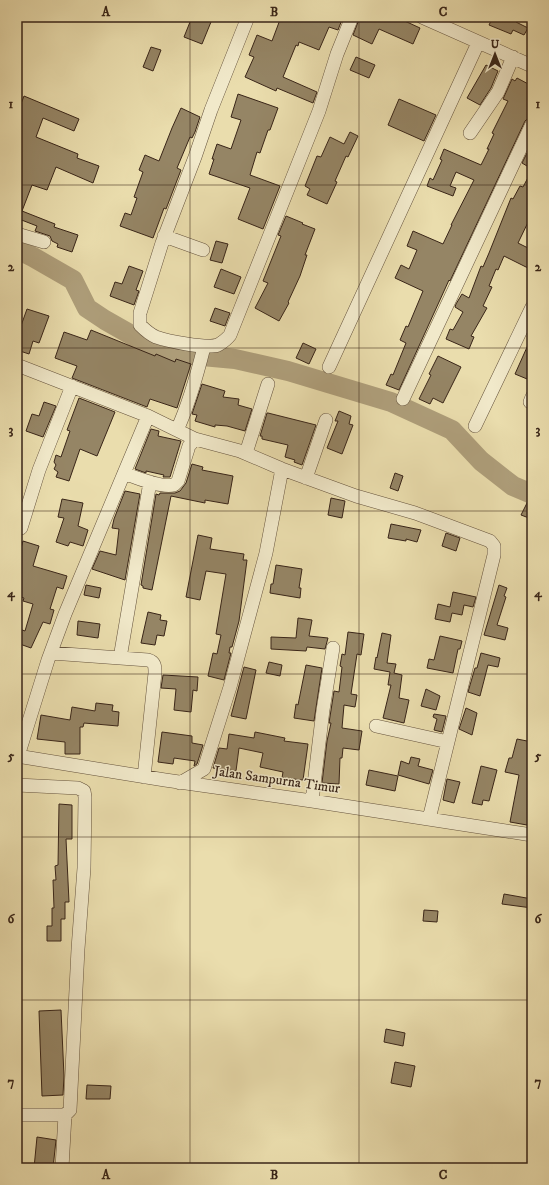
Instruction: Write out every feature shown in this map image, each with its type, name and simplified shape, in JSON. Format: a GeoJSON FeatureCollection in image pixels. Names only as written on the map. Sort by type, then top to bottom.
{"type":"FeatureCollection","features":[{"type":"Feature","properties":{"kind":"street"},"geometry":{"type":"LineString","coordinates":[[248,17],[211,110],[195,157],[164,236],[140,313],[140,325],[147,332],[156,337],[203,349],[225,341],[230,335],[319,111],[337,54],[352,17]]}},
{"type":"Feature","properties":{"kind":"street"},"geometry":{"type":"LineString","coordinates":[[425,18],[532,66]]}},
{"type":"Feature","properties":{"kind":"street"},"geometry":{"type":"LineString","coordinates":[[329,367],[478,43]]}},
{"type":"Feature","properties":{"kind":"street"},"geometry":{"type":"LineString","coordinates":[[470,133],[498,92],[513,57]]}},
{"type":"Feature","properties":{"kind":"street"},"geometry":{"type":"LineString","coordinates":[[403,399],[532,124]]}},
{"type":"Feature","properties":{"kind":"street"},"geometry":{"type":"LineString","coordinates":[[17,234],[44,242]]}},
{"type":"Feature","properties":{"kind":"street"},"geometry":{"type":"LineString","coordinates":[[164,236],[203,250]]}},
{"type":"Feature","properties":{"kind":"street"},"geometry":{"type":"LineString","coordinates":[[475,426],[532,307]]}},
{"type":"Feature","properties":{"kind":"street"},"geometry":{"type":"LineString","coordinates":[[177,430],[199,368],[203,349]]}},
{"type":"Feature","properties":{"kind":"street"},"geometry":{"type":"LineString","coordinates":[[17,365],[148,416],[195,439],[246,453],[306,478],[356,496],[415,513],[483,537],[490,541],[494,546],[494,555],[429,819]]}},
{"type":"Feature","properties":{"kind":"street"},"geometry":{"type":"LineString","coordinates":[[246,453],[268,384]]}},
{"type":"Feature","properties":{"kind":"street"},"geometry":{"type":"LineString","coordinates":[[21,528],[39,470],[72,386]]}},
{"type":"Feature","properties":{"kind":"street"},"geometry":{"type":"LineString","coordinates":[[17,756],[65,614],[148,416]]}},
{"type":"Feature","properties":{"kind":"street"},"geometry":{"type":"LineString","coordinates":[[306,478],[326,420]]}},
{"type":"Feature","properties":{"kind":"street"},"geometry":{"type":"LineString","coordinates":[[124,473],[150,482],[167,486],[174,485],[178,481],[189,446],[195,439]]}},
{"type":"Feature","properties":{"kind":"street"},"geometry":{"type":"LineString","coordinates":[[180,782],[204,769],[230,687],[266,553],[282,469]]}},
{"type":"Feature","properties":{"kind":"street"},"geometry":{"type":"LineString","coordinates":[[120,658],[150,482]]}},
{"type":"Feature","properties":{"kind":"street"},"geometry":{"type":"LineString","coordinates":[[312,801],[332,648]]}},
{"type":"Feature","properties":{"kind":"street"},"geometry":{"type":"LineString","coordinates":[[51,653],[148,660],[155,664],[144,777]]}},
{"type":"Feature","properties":{"kind":"street"},"geometry":{"type":"LineString","coordinates":[[376,726],[448,742]]}},
{"type":"Feature","properties":{"kind":"street","name":"Jalan Sampurna Timur"},"geometry":{"type":"LineString","coordinates":[[17,756],[144,777],[532,835]]}},
{"type":"Feature","properties":{"kind":"street"},"geometry":{"type":"LineString","coordinates":[[17,785],[78,788],[84,791],[85,797],[84,868],[78,949],[70,1110],[65,1116],[62,1168]]}},
{"type":"Feature","properties":{"kind":"street"},"geometry":{"type":"LineString","coordinates":[[17,1115],[65,1116]]}},
{"type":"Feature","properties":{"kind":"building"},"geometry":{"type":"Polygon","coordinates":[[[192,17],[213,17],[202,44],[184,37],[192,17]]]}},
{"type":"Feature","properties":{"kind":"building"},"geometry":{"type":"Polygon","coordinates":[[[281,17],[343,17],[338,30],[329,27],[319,50],[299,42],[298,46],[296,45],[283,77],[317,92],[313,103],[277,88],[276,91],[245,77],[254,57],[249,55],[257,35],[272,41],[281,17]]]}},
{"type":"Feature","properties":{"kind":"building"},"geometry":{"type":"Polygon","coordinates":[[[360,17],[385,17],[393,21],[396,17],[420,28],[413,44],[379,29],[372,44],[353,35],[360,17]]]}},
{"type":"Feature","properties":{"kind":"building"},"geometry":{"type":"Polygon","coordinates":[[[493,17],[519,17],[516,22],[528,28],[524,35],[513,30],[511,34],[489,25],[493,17]]]}},
{"type":"Feature","properties":{"kind":"building"},"geometry":{"type":"Polygon","coordinates":[[[151,47],[161,50],[153,71],[143,67],[151,47]]]}},
{"type":"Feature","properties":{"kind":"building"},"geometry":{"type":"Polygon","coordinates":[[[356,57],[375,65],[369,78],[350,70],[356,57]]]}},
{"type":"Feature","properties":{"kind":"building"},"geometry":{"type":"Polygon","coordinates":[[[486,65],[498,71],[491,88],[480,105],[467,98],[486,65]]]}},
{"type":"Feature","properties":{"kind":"building"},"geometry":{"type":"Polygon","coordinates":[[[517,78],[532,86],[532,113],[525,121],[450,281],[449,280],[399,390],[386,385],[391,374],[393,375],[406,343],[400,340],[406,326],[408,327],[423,291],[395,278],[401,265],[409,269],[417,250],[407,246],[413,231],[443,244],[474,180],[456,172],[450,186],[456,188],[453,196],[427,186],[430,178],[433,180],[442,160],[440,159],[444,149],[481,165],[489,149],[487,149],[494,134],[492,133],[508,101],[503,99],[512,79],[515,81],[517,78]]]}},
{"type":"Feature","properties":{"kind":"building"},"geometry":{"type":"Polygon","coordinates":[[[238,94],[278,108],[260,153],[257,152],[250,175],[280,186],[263,229],[238,219],[250,188],[209,174],[217,144],[231,149],[241,120],[231,117],[238,94]]]}},
{"type":"Feature","properties":{"kind":"building"},"geometry":{"type":"Polygon","coordinates":[[[24,96],[79,119],[74,131],[43,118],[36,137],[78,154],[77,158],[99,166],[93,183],[56,167],[47,190],[32,185],[22,211],[55,224],[54,227],[78,235],[72,252],[57,247],[58,244],[52,241],[50,236],[35,231],[37,226],[19,219],[17,222],[17,114],[24,96]]]}},
{"type":"Feature","properties":{"kind":"building"},"geometry":{"type":"Polygon","coordinates":[[[399,99],[436,115],[424,141],[388,125],[399,99]]]}},
{"type":"Feature","properties":{"kind":"building"},"geometry":{"type":"Polygon","coordinates":[[[181,108],[200,117],[195,132],[192,138],[190,137],[177,168],[181,170],[166,209],[164,208],[153,238],[120,226],[125,213],[131,215],[137,198],[134,197],[143,172],[139,170],[145,155],[159,161],[181,108]]]}},
{"type":"Feature","properties":{"kind":"building"},"geometry":{"type":"Polygon","coordinates":[[[350,132],[358,136],[348,157],[346,156],[335,181],[337,182],[327,204],[307,195],[310,189],[305,186],[317,156],[321,157],[330,137],[344,144],[350,132]]]}},
{"type":"Feature","properties":{"kind":"building"},"geometry":{"type":"Polygon","coordinates":[[[527,153],[532,155],[532,169],[522,163],[527,153]]]}},
{"type":"Feature","properties":{"kind":"building"},"geometry":{"type":"Polygon","coordinates":[[[532,170],[532,214],[518,243],[532,250],[532,270],[504,256],[498,270],[496,269],[489,286],[492,287],[483,306],[487,308],[471,336],[474,337],[469,349],[446,339],[450,329],[453,330],[463,312],[455,307],[456,304],[462,294],[469,298],[481,266],[483,267],[511,198],[513,199],[520,186],[523,187],[532,170]]]}},
{"type":"Feature","properties":{"kind":"building"},"geometry":{"type":"Polygon","coordinates":[[[286,216],[315,229],[305,255],[307,255],[300,276],[288,302],[289,303],[279,321],[255,308],[268,283],[263,281],[281,236],[278,235],[286,216]]]}},
{"type":"Feature","properties":{"kind":"building"},"geometry":{"type":"Polygon","coordinates":[[[216,241],[228,244],[222,263],[210,260],[216,241]]]}},
{"type":"Feature","properties":{"kind":"building"},"geometry":{"type":"Polygon","coordinates":[[[129,266],[143,271],[136,290],[139,291],[134,305],[110,296],[115,282],[122,284],[129,266]]]}},
{"type":"Feature","properties":{"kind":"building"},"geometry":{"type":"Polygon","coordinates":[[[221,269],[241,277],[234,294],[214,287],[221,269]]]}},
{"type":"Feature","properties":{"kind":"building"},"geometry":{"type":"Polygon","coordinates":[[[215,308],[230,313],[225,326],[210,321],[215,308]]]}},
{"type":"Feature","properties":{"kind":"building"},"geometry":{"type":"Polygon","coordinates":[[[27,309],[49,316],[39,343],[33,341],[29,354],[17,350],[20,344],[17,343],[17,337],[27,309]]]}},
{"type":"Feature","properties":{"kind":"building"},"geometry":{"type":"Polygon","coordinates":[[[91,330],[155,356],[156,354],[175,362],[176,359],[191,364],[177,408],[150,399],[147,407],[72,378],[77,366],[55,358],[64,332],[87,340],[91,330]]]}},
{"type":"Feature","properties":{"kind":"building"},"geometry":{"type":"Polygon","coordinates":[[[532,336],[532,381],[515,374],[532,336]]]}},
{"type":"Feature","properties":{"kind":"building"},"geometry":{"type":"Polygon","coordinates":[[[303,343],[316,349],[309,364],[296,358],[303,343]]]}},
{"type":"Feature","properties":{"kind":"building"},"geometry":{"type":"Polygon","coordinates":[[[438,356],[461,367],[443,403],[433,398],[430,404],[419,399],[431,375],[429,374],[438,356]]]}},
{"type":"Feature","properties":{"kind":"building"},"geometry":{"type":"Polygon","coordinates":[[[202,384],[225,391],[223,397],[239,399],[238,405],[252,409],[245,431],[227,426],[215,425],[215,427],[195,421],[197,415],[192,414],[202,384]]]}},
{"type":"Feature","properties":{"kind":"building"},"geometry":{"type":"Polygon","coordinates":[[[79,398],[115,412],[97,456],[80,449],[69,481],[56,477],[58,472],[54,469],[56,465],[54,462],[56,455],[61,457],[70,431],[67,430],[79,398]]]}},
{"type":"Feature","properties":{"kind":"building"},"geometry":{"type":"Polygon","coordinates":[[[44,402],[56,406],[43,437],[26,431],[32,414],[39,416],[44,402]]]}},
{"type":"Feature","properties":{"kind":"building"},"geometry":{"type":"Polygon","coordinates":[[[339,411],[351,416],[349,424],[353,425],[342,454],[327,448],[338,421],[335,421],[339,411]]]}},
{"type":"Feature","properties":{"kind":"building"},"geometry":{"type":"Polygon","coordinates":[[[267,413],[316,425],[302,465],[294,462],[295,460],[285,457],[288,445],[262,439],[262,436],[260,436],[267,413]]]}},
{"type":"Feature","properties":{"kind":"building"},"geometry":{"type":"Polygon","coordinates":[[[151,429],[159,431],[158,436],[181,441],[170,477],[163,477],[164,475],[146,471],[146,473],[135,469],[151,429]]]}},
{"type":"Feature","properties":{"kind":"building"},"geometry":{"type":"Polygon","coordinates":[[[192,464],[203,467],[202,470],[233,476],[228,504],[205,500],[205,503],[171,496],[152,590],[143,588],[141,585],[156,494],[175,493],[180,491],[186,483],[192,464]]]}},
{"type":"Feature","properties":{"kind":"building"},"geometry":{"type":"Polygon","coordinates":[[[395,473],[403,476],[398,491],[390,488],[395,473]]]}},
{"type":"Feature","properties":{"kind":"building"},"geometry":{"type":"Polygon","coordinates":[[[125,491],[140,494],[125,580],[92,569],[100,551],[116,555],[119,529],[112,528],[125,491]]]}},
{"type":"Feature","properties":{"kind":"building"},"geometry":{"type":"Polygon","coordinates":[[[532,493],[532,513],[529,518],[521,515],[532,493]]]}},
{"type":"Feature","properties":{"kind":"building"},"geometry":{"type":"Polygon","coordinates":[[[331,498],[345,501],[342,518],[328,515],[331,498]]]}},
{"type":"Feature","properties":{"kind":"building"},"geometry":{"type":"Polygon","coordinates":[[[62,499],[83,503],[78,526],[88,530],[83,546],[70,542],[68,546],[56,542],[64,518],[58,517],[62,499]]]}},
{"type":"Feature","properties":{"kind":"building"},"geometry":{"type":"Polygon","coordinates":[[[391,524],[421,530],[417,542],[406,539],[406,541],[388,538],[391,524]]]}},
{"type":"Feature","properties":{"kind":"building"},"geometry":{"type":"Polygon","coordinates":[[[446,533],[460,538],[456,551],[442,546],[446,533]]]}},
{"type":"Feature","properties":{"kind":"building"},"geometry":{"type":"Polygon","coordinates":[[[198,535],[212,538],[210,549],[244,554],[243,560],[247,560],[239,621],[232,647],[230,647],[229,653],[231,653],[224,680],[208,676],[213,653],[217,654],[221,635],[216,634],[226,574],[206,571],[200,600],[186,597],[198,535]]]}},
{"type":"Feature","properties":{"kind":"building"},"geometry":{"type":"Polygon","coordinates":[[[23,541],[39,546],[33,566],[67,576],[63,589],[57,587],[50,609],[54,610],[50,624],[43,622],[31,648],[17,643],[17,628],[25,631],[33,604],[23,601],[24,598],[17,596],[17,562],[23,541]]]}},
{"type":"Feature","properties":{"kind":"building"},"geometry":{"type":"Polygon","coordinates":[[[276,565],[302,569],[299,588],[301,588],[300,598],[270,593],[276,565]]]}},
{"type":"Feature","properties":{"kind":"building"},"geometry":{"type":"Polygon","coordinates":[[[86,585],[101,588],[99,598],[84,595],[86,585]]]}},
{"type":"Feature","properties":{"kind":"building"},"geometry":{"type":"Polygon","coordinates":[[[499,585],[507,588],[504,596],[506,597],[497,625],[508,628],[505,640],[484,635],[499,585]]]}},
{"type":"Feature","properties":{"kind":"building"},"geometry":{"type":"Polygon","coordinates":[[[453,592],[476,597],[473,607],[464,605],[462,615],[452,613],[450,622],[435,619],[438,604],[450,607],[453,592]]]}},
{"type":"Feature","properties":{"kind":"building"},"geometry":{"type":"Polygon","coordinates":[[[148,612],[161,615],[160,620],[167,621],[164,636],[157,635],[155,645],[141,643],[148,612]]]}},
{"type":"Feature","properties":{"kind":"building"},"geometry":{"type":"Polygon","coordinates":[[[298,618],[312,620],[309,636],[328,638],[325,649],[307,647],[306,651],[271,649],[271,637],[296,638],[298,618]]]}},
{"type":"Feature","properties":{"kind":"building"},"geometry":{"type":"Polygon","coordinates":[[[78,621],[100,624],[98,638],[77,635],[78,621]]]}},
{"type":"Feature","properties":{"kind":"building"},"geometry":{"type":"Polygon","coordinates":[[[348,632],[364,634],[361,655],[357,654],[351,694],[357,695],[355,707],[344,705],[342,728],[362,731],[359,750],[343,748],[342,758],[340,758],[339,784],[322,783],[334,691],[339,692],[342,667],[340,666],[342,654],[345,655],[348,632]]]}},
{"type":"Feature","properties":{"kind":"building"},"geometry":{"type":"Polygon","coordinates":[[[382,633],[391,635],[387,663],[396,664],[394,673],[402,675],[399,698],[409,700],[404,723],[383,718],[391,685],[388,685],[390,672],[374,669],[382,633]]]}},
{"type":"Feature","properties":{"kind":"building"},"geometry":{"type":"Polygon","coordinates":[[[440,636],[462,641],[460,649],[458,649],[453,673],[427,668],[429,659],[434,660],[440,636]]]}},
{"type":"Feature","properties":{"kind":"building"},"geometry":{"type":"Polygon","coordinates":[[[481,653],[500,658],[498,667],[488,665],[480,696],[468,692],[481,653]]]}},
{"type":"Feature","properties":{"kind":"building"},"geometry":{"type":"Polygon","coordinates":[[[269,662],[282,665],[280,676],[266,673],[269,662]]]}},
{"type":"Feature","properties":{"kind":"building"},"geometry":{"type":"Polygon","coordinates":[[[306,665],[322,668],[314,721],[294,718],[306,665]]]}},
{"type":"Feature","properties":{"kind":"building"},"geometry":{"type":"Polygon","coordinates":[[[244,667],[256,670],[246,719],[231,716],[244,667]]]}},
{"type":"Feature","properties":{"kind":"building"},"geometry":{"type":"Polygon","coordinates":[[[163,675],[198,677],[197,691],[193,690],[191,712],[174,710],[176,689],[161,688],[163,675]]]}},
{"type":"Feature","properties":{"kind":"building"},"geometry":{"type":"Polygon","coordinates":[[[426,689],[440,696],[436,710],[421,706],[426,689]]]}},
{"type":"Feature","properties":{"kind":"building"},"geometry":{"type":"Polygon","coordinates":[[[96,703],[113,705],[112,711],[119,712],[118,726],[84,723],[83,727],[80,727],[80,754],[65,754],[65,742],[37,739],[41,715],[70,720],[72,707],[95,711],[96,703]]]}},
{"type":"Feature","properties":{"kind":"building"},"geometry":{"type":"Polygon","coordinates":[[[466,708],[477,713],[472,735],[459,729],[466,708]]]}},
{"type":"Feature","properties":{"kind":"building"},"geometry":{"type":"Polygon","coordinates":[[[434,714],[446,716],[442,732],[434,730],[437,719],[433,717],[434,714]]]}},
{"type":"Feature","properties":{"kind":"building"},"geometry":{"type":"Polygon","coordinates":[[[162,732],[192,736],[192,743],[203,745],[197,764],[194,766],[195,761],[174,758],[173,764],[158,762],[162,732]]]}},
{"type":"Feature","properties":{"kind":"building"},"geometry":{"type":"Polygon","coordinates":[[[255,732],[285,738],[284,741],[308,744],[303,780],[282,778],[283,772],[260,767],[263,753],[239,748],[236,771],[213,768],[219,748],[227,749],[229,734],[254,738],[255,732]]]}},
{"type":"Feature","properties":{"kind":"building"},"geometry":{"type":"Polygon","coordinates":[[[517,739],[532,742],[532,801],[527,825],[510,822],[519,775],[505,772],[509,758],[512,758],[517,739]]]}},
{"type":"Feature","properties":{"kind":"building"},"geometry":{"type":"Polygon","coordinates":[[[411,757],[420,759],[418,766],[433,770],[429,784],[398,775],[401,761],[409,764],[411,757]]]}},
{"type":"Feature","properties":{"kind":"building"},"geometry":{"type":"Polygon","coordinates":[[[481,766],[497,770],[489,801],[483,800],[482,805],[472,803],[481,766]]]}},
{"type":"Feature","properties":{"kind":"building"},"geometry":{"type":"Polygon","coordinates":[[[369,770],[398,776],[395,791],[366,785],[369,770]]]}},
{"type":"Feature","properties":{"kind":"building"},"geometry":{"type":"Polygon","coordinates":[[[447,779],[460,782],[454,803],[443,800],[447,779]]]}},
{"type":"Feature","properties":{"kind":"building"},"geometry":{"type":"Polygon","coordinates":[[[59,804],[72,805],[72,839],[66,839],[69,902],[65,902],[65,919],[61,919],[61,941],[47,941],[47,926],[52,926],[52,908],[54,908],[53,880],[56,880],[55,866],[58,865],[59,804]]]}},
{"type":"Feature","properties":{"kind":"building"},"geometry":{"type":"Polygon","coordinates":[[[504,894],[532,899],[532,908],[502,904],[504,894]]]}},
{"type":"Feature","properties":{"kind":"building"},"geometry":{"type":"Polygon","coordinates":[[[424,910],[438,911],[437,922],[423,921],[424,910]]]}},
{"type":"Feature","properties":{"kind":"building"},"geometry":{"type":"Polygon","coordinates":[[[61,1010],[64,1076],[63,1095],[42,1096],[39,1011],[61,1010]]]}},
{"type":"Feature","properties":{"kind":"building"},"geometry":{"type":"Polygon","coordinates":[[[386,1029],[405,1033],[403,1046],[384,1042],[386,1029]]]}},
{"type":"Feature","properties":{"kind":"building"},"geometry":{"type":"Polygon","coordinates":[[[395,1062],[415,1066],[411,1087],[391,1083],[395,1062]]]}},
{"type":"Feature","properties":{"kind":"building"},"geometry":{"type":"Polygon","coordinates":[[[87,1085],[111,1086],[110,1099],[86,1099],[87,1085]]]}},
{"type":"Feature","properties":{"kind":"building"},"geometry":{"type":"Polygon","coordinates":[[[37,1137],[56,1140],[53,1168],[34,1168],[37,1137]]]}},
{"type":"Feature","properties":{"kind":"waterway"},"geometry":{"type":"LineString","coordinates":[[17,249],[73,280],[87,308],[142,341],[180,354],[235,359],[288,371],[391,402],[452,430],[481,461],[513,486],[532,494]]}}]}
